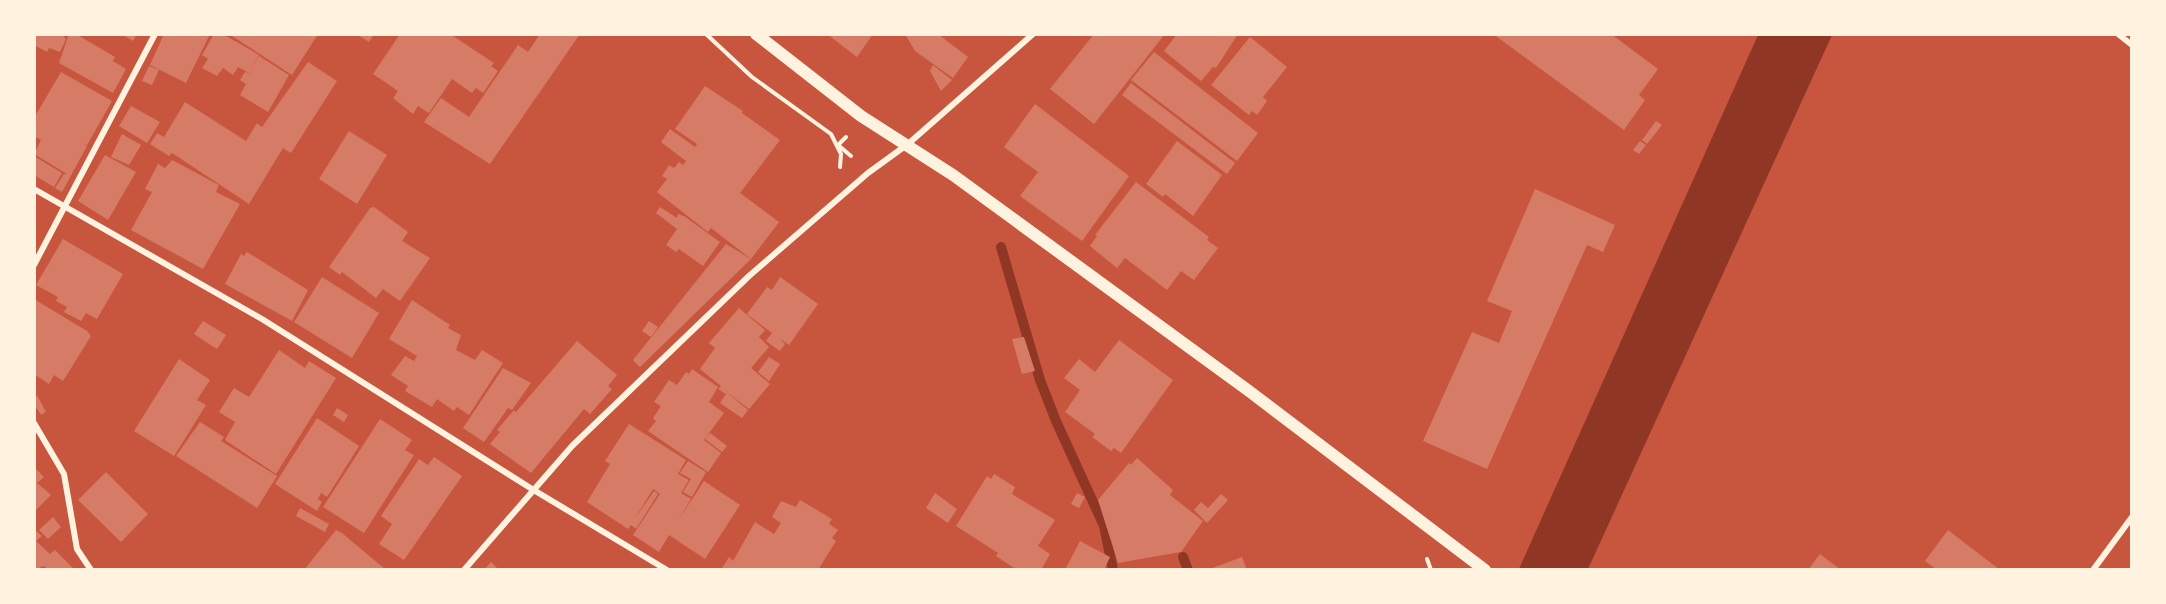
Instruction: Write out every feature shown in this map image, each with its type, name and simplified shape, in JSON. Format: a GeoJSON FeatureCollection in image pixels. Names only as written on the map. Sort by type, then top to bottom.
{"type":"FeatureCollection","features":[{"type":"Feature","properties":{"kind":"main road"},"geometry":{"type":"LineString","coordinates":[[756,34],[861,116],[908,144],[1239,384],[1485,570]]}},
{"type":"Feature","properties":{"kind":"street"},"geometry":{"type":"LineString","coordinates":[[34,265],[155,34]]}},
{"type":"Feature","properties":{"kind":"street"},"geometry":{"type":"LineString","coordinates":[[464,570],[532,489],[572,446],[749,276],[868,173],[908,144],[1033,34]]}},
{"type":"Feature","properties":{"kind":"street"},"geometry":{"type":"LineString","coordinates":[[2118,34],[2132,45]]}},
{"type":"Feature","properties":{"kind":"street"},"geometry":{"type":"LineString","coordinates":[[34,189],[262,319],[532,489],[667,570]]}},
{"type":"Feature","properties":{"kind":"street"},"geometry":{"type":"LineString","coordinates":[[34,423],[64,474],[77,549],[91,570]]}},
{"type":"Feature","properties":{"kind":"street"},"geometry":{"type":"LineString","coordinates":[[2093,570],[2132,518]]}},
{"type":"Feature","properties":{"kind":"path"},"geometry":{"type":"LineString","coordinates":[[706,34],[752,77],[831,134],[841,154],[839,170]]}},
{"type":"Feature","properties":{"kind":"path"},"geometry":{"type":"LineString","coordinates":[[838,145],[846,137]]}},
{"type":"Feature","properties":{"kind":"path"},"geometry":{"type":"LineString","coordinates":[[838,145],[851,156]]}},
{"type":"Feature","properties":{"kind":"shaded area"},"geometry":{"type":"Polygon","coordinates":[[[1758,35],[1832,35],[1588,569],[1519,569],[1758,35]]]}},
{"type":"Feature","properties":{"kind":"building"},"geometry":{"type":"Polygon","coordinates":[[[34,34],[61,34],[66,39],[60,52],[49,48],[47,52],[34,45],[34,34]]]}},
{"type":"Feature","properties":{"kind":"building"},"geometry":{"type":"Polygon","coordinates":[[[69,34],[76,34],[115,57],[113,61],[126,69],[113,93],[59,63],[69,34]]]}},
{"type":"Feature","properties":{"kind":"building"},"geometry":{"type":"Polygon","coordinates":[[[122,34],[137,34],[133,41],[122,34]]]}},
{"type":"Feature","properties":{"kind":"building"},"geometry":{"type":"Polygon","coordinates":[[[164,34],[210,34],[186,83],[150,65],[164,34]]]}},
{"type":"Feature","properties":{"kind":"building"},"geometry":{"type":"Polygon","coordinates":[[[214,34],[222,34],[259,55],[250,71],[259,56],[289,75],[268,112],[240,95],[246,84],[240,80],[245,72],[251,74],[238,67],[233,75],[223,68],[217,76],[202,68],[208,59],[202,55],[214,34]]]}},
{"type":"Feature","properties":{"kind":"building"},"geometry":{"type":"Polygon","coordinates":[[[229,34],[318,34],[292,75],[229,34]]]}},
{"type":"Feature","properties":{"kind":"building"},"geometry":{"type":"Polygon","coordinates":[[[356,34],[374,34],[369,42],[356,34]]]}},
{"type":"Feature","properties":{"kind":"building"},"geometry":{"type":"Polygon","coordinates":[[[400,34],[450,34],[494,63],[491,66],[498,71],[483,93],[476,88],[472,93],[452,79],[429,113],[418,106],[413,114],[393,98],[398,91],[373,74],[400,34]]]}},
{"type":"Feature","properties":{"kind":"building"},"geometry":{"type":"Polygon","coordinates":[[[540,34],[580,34],[490,164],[424,122],[441,98],[469,117],[518,45],[528,52],[540,34]]]}},
{"type":"Feature","properties":{"kind":"building"},"geometry":{"type":"Polygon","coordinates":[[[827,34],[873,34],[857,57],[827,34]]]}},
{"type":"Feature","properties":{"kind":"building"},"geometry":{"type":"Polygon","coordinates":[[[905,34],[938,34],[968,57],[953,78],[915,51],[905,34]]]}},
{"type":"Feature","properties":{"kind":"building"},"geometry":{"type":"Polygon","coordinates":[[[1094,34],[1165,34],[1094,124],[1050,89],[1094,34]]]}},
{"type":"Feature","properties":{"kind":"building"},"geometry":{"type":"Polygon","coordinates":[[[1177,34],[1238,34],[1216,68],[1213,67],[1201,81],[1164,51],[1177,34]]]}},
{"type":"Feature","properties":{"kind":"building"},"geometry":{"type":"Polygon","coordinates":[[[1493,34],[1611,34],[1658,69],[1639,95],[1645,100],[1624,130],[1493,34]]]}},
{"type":"Feature","properties":{"kind":"building"},"geometry":{"type":"Polygon","coordinates":[[[1250,37],[1287,67],[1263,97],[1267,101],[1257,115],[1252,111],[1249,115],[1211,85],[1250,37]]]}},
{"type":"Feature","properties":{"kind":"building"},"geometry":{"type":"Polygon","coordinates":[[[1154,52],[1258,133],[1237,161],[1131,80],[1154,52]]]}},
{"type":"Feature","properties":{"kind":"building"},"geometry":{"type":"Polygon","coordinates":[[[308,62],[337,81],[291,153],[283,148],[249,204],[172,153],[169,156],[150,144],[157,133],[164,137],[185,102],[246,141],[257,123],[262,127],[308,62]]]}},
{"type":"Feature","properties":{"kind":"building"},"geometry":{"type":"Polygon","coordinates":[[[933,65],[952,80],[941,91],[930,71],[933,65]]]}},
{"type":"Feature","properties":{"kind":"building"},"geometry":{"type":"Polygon","coordinates":[[[149,66],[159,70],[152,85],[142,81],[149,66]]]}},
{"type":"Feature","properties":{"kind":"building"},"geometry":{"type":"Polygon","coordinates":[[[61,72],[112,101],[87,145],[83,144],[87,146],[62,192],[55,188],[64,174],[67,174],[34,154],[41,140],[34,136],[34,118],[61,72]]]}},
{"type":"Feature","properties":{"kind":"building"},"geometry":{"type":"Polygon","coordinates":[[[1131,83],[1235,163],[1227,174],[1122,95],[1131,83]]]}},
{"type":"Feature","properties":{"kind":"building"},"geometry":{"type":"Polygon","coordinates":[[[705,86],[743,111],[742,113],[780,140],[740,193],[779,222],[751,259],[711,228],[708,232],[657,192],[667,179],[662,176],[669,165],[674,168],[679,162],[683,165],[686,161],[661,142],[670,129],[695,147],[697,144],[675,129],[705,86]]]}},
{"type":"Feature","properties":{"kind":"building"},"geometry":{"type":"Polygon","coordinates":[[[1035,104],[1129,176],[1082,241],[1020,196],[1038,172],[1004,147],[1035,104]]]}},
{"type":"Feature","properties":{"kind":"building"},"geometry":{"type":"Polygon","coordinates":[[[131,106],[160,122],[147,143],[119,126],[131,106]]]}},
{"type":"Feature","properties":{"kind":"building"},"geometry":{"type":"Polygon","coordinates":[[[1656,121],[1662,125],[1647,144],[1642,140],[1656,121]]]}},
{"type":"Feature","properties":{"kind":"building"},"geometry":{"type":"Polygon","coordinates":[[[349,131],[387,155],[357,204],[319,179],[349,131]]]}},
{"type":"Feature","properties":{"kind":"building"},"geometry":{"type":"Polygon","coordinates":[[[122,134],[141,145],[129,165],[111,157],[122,134]]]}},
{"type":"Feature","properties":{"kind":"building"},"geometry":{"type":"Polygon","coordinates":[[[1177,141],[1222,175],[1193,216],[1165,194],[1163,197],[1146,184],[1177,141]]]}},
{"type":"Feature","properties":{"kind":"building"},"geometry":{"type":"Polygon","coordinates":[[[1640,141],[1646,145],[1639,154],[1633,150],[1640,141]]]}},
{"type":"Feature","properties":{"kind":"building"},"geometry":{"type":"Polygon","coordinates":[[[105,155],[136,172],[108,220],[78,201],[105,155]]]}},
{"type":"Feature","properties":{"kind":"building"},"geometry":{"type":"Polygon","coordinates":[[[34,156],[62,173],[54,187],[34,175],[34,156]]]}},
{"type":"Feature","properties":{"kind":"building"},"geometry":{"type":"Polygon","coordinates":[[[172,160],[219,185],[216,192],[240,204],[203,269],[131,230],[152,192],[145,189],[158,164],[165,168],[172,160]]]}},
{"type":"Feature","properties":{"kind":"building"},"geometry":{"type":"Polygon","coordinates":[[[1136,182],[1209,237],[1207,240],[1218,248],[1194,280],[1181,271],[1167,290],[1125,258],[1117,268],[1090,246],[1097,236],[1095,235],[1136,182]]]}},
{"type":"Feature","properties":{"kind":"building"},"geometry":{"type":"Polygon","coordinates":[[[1535,189],[1615,225],[1603,252],[1587,245],[1487,469],[1423,441],[1472,332],[1499,343],[1512,311],[1487,301],[1535,189]]]}},
{"type":"Feature","properties":{"kind":"building"},"geometry":{"type":"Polygon","coordinates":[[[374,207],[408,232],[402,241],[430,258],[400,301],[383,289],[376,298],[342,272],[340,275],[329,267],[370,208],[374,207]]]}},
{"type":"Feature","properties":{"kind":"building"},"geometry":{"type":"Polygon","coordinates":[[[660,207],[677,218],[678,214],[684,216],[720,242],[703,266],[679,249],[676,252],[666,245],[677,229],[656,213],[660,207]]]}},
{"type":"Feature","properties":{"kind":"building"},"geometry":{"type":"Polygon","coordinates":[[[63,239],[123,274],[97,319],[86,313],[81,321],[64,312],[67,307],[56,301],[58,297],[36,285],[63,239]]]}},
{"type":"Feature","properties":{"kind":"building"},"geometry":{"type":"Polygon","coordinates":[[[726,244],[751,259],[640,367],[633,360],[726,244]]]}},
{"type":"Feature","properties":{"kind":"building"},"geometry":{"type":"Polygon","coordinates":[[[247,252],[308,290],[292,321],[225,284],[241,254],[244,256],[247,252]]]}},
{"type":"Feature","properties":{"kind":"building"},"geometry":{"type":"Polygon","coordinates":[[[322,277],[379,313],[352,358],[294,322],[322,277]]]}},
{"type":"Feature","properties":{"kind":"building"},"geometry":{"type":"Polygon","coordinates":[[[780,277],[818,304],[789,345],[780,339],[785,344],[780,351],[766,341],[772,333],[747,314],[767,287],[772,290],[780,277]]]}},
{"type":"Feature","properties":{"kind":"building"},"geometry":{"type":"Polygon","coordinates":[[[34,299],[87,331],[91,336],[63,381],[54,375],[49,384],[34,374],[34,299]]]}},
{"type":"Feature","properties":{"kind":"building"},"geometry":{"type":"Polygon","coordinates":[[[412,300],[450,325],[448,328],[461,335],[456,350],[475,360],[482,350],[503,363],[469,415],[457,407],[454,411],[437,399],[432,407],[405,391],[408,386],[391,375],[405,356],[414,361],[417,356],[389,339],[412,300]]]}},
{"type":"Feature","properties":{"kind":"building"},"geometry":{"type":"Polygon","coordinates":[[[739,308],[765,330],[759,337],[769,347],[751,368],[770,384],[749,409],[723,389],[748,410],[742,418],[720,403],[726,394],[718,389],[721,386],[700,369],[715,348],[709,343],[739,308]]]}},
{"type":"Feature","properties":{"kind":"building"},"geometry":{"type":"Polygon","coordinates":[[[203,321],[226,335],[217,349],[194,334],[203,321]]]}},
{"type":"Feature","properties":{"kind":"building"},"geometry":{"type":"Polygon","coordinates":[[[649,321],[658,327],[651,337],[642,331],[649,321]]]}},
{"type":"Feature","properties":{"kind":"building"},"geometry":{"type":"Polygon","coordinates":[[[1024,337],[1035,371],[1022,374],[1012,339],[1024,337]]]}},
{"type":"Feature","properties":{"kind":"building"},"geometry":{"type":"Polygon","coordinates":[[[1119,340],[1173,380],[1121,453],[1114,448],[1111,451],[1092,437],[1095,434],[1065,412],[1080,390],[1064,378],[1079,359],[1095,372],[1119,340]]]}},
{"type":"Feature","properties":{"kind":"building"},"geometry":{"type":"Polygon","coordinates":[[[577,341],[617,375],[608,386],[612,389],[590,414],[584,409],[531,473],[490,444],[500,432],[497,430],[514,410],[516,412],[577,341]]]}},
{"type":"Feature","properties":{"kind":"building"},"geometry":{"type":"Polygon","coordinates":[[[279,350],[305,368],[309,361],[336,378],[276,474],[225,440],[235,422],[219,412],[234,388],[249,397],[279,350]]]}},
{"type":"Feature","properties":{"kind":"building"},"geometry":{"type":"Polygon","coordinates":[[[769,357],[780,364],[769,381],[758,372],[769,357]]]}},
{"type":"Feature","properties":{"kind":"building"},"geometry":{"type":"Polygon","coordinates":[[[179,359],[210,380],[197,400],[206,405],[174,456],[134,431],[179,359]]]}},
{"type":"Feature","properties":{"kind":"building"},"geometry":{"type":"Polygon","coordinates":[[[503,368],[531,383],[512,410],[508,408],[484,442],[463,428],[503,368]]]}},
{"type":"Feature","properties":{"kind":"building"},"geometry":{"type":"Polygon","coordinates":[[[692,369],[718,387],[709,402],[724,413],[704,440],[721,453],[708,472],[648,431],[656,421],[653,418],[661,406],[654,402],[669,380],[677,385],[686,372],[689,374],[692,369]]]}},
{"type":"Feature","properties":{"kind":"building"},"geometry":{"type":"Polygon","coordinates":[[[37,395],[46,412],[41,415],[34,404],[37,395]]]}},
{"type":"Feature","properties":{"kind":"building"},"geometry":{"type":"Polygon","coordinates":[[[337,408],[348,415],[344,422],[333,415],[337,408]]]}},
{"type":"Feature","properties":{"kind":"building"},"geometry":{"type":"Polygon","coordinates":[[[317,418],[359,446],[327,497],[321,493],[318,499],[322,502],[317,511],[275,484],[317,418]]]}},
{"type":"Feature","properties":{"kind":"building"},"geometry":{"type":"Polygon","coordinates":[[[380,419],[412,440],[405,450],[414,455],[364,533],[323,507],[380,419]]]}},
{"type":"Feature","properties":{"kind":"building"},"geometry":{"type":"Polygon","coordinates":[[[200,422],[224,437],[221,441],[277,476],[257,508],[176,456],[200,422]]]}},
{"type":"Feature","properties":{"kind":"building"},"geometry":{"type":"Polygon","coordinates":[[[629,424],[686,460],[678,474],[689,480],[681,493],[691,499],[677,522],[704,481],[740,505],[705,559],[669,535],[659,552],[633,535],[660,494],[653,489],[634,520],[654,491],[658,494],[636,529],[631,525],[628,529],[587,502],[610,464],[605,461],[629,424]]]}},
{"type":"Feature","properties":{"kind":"building"},"geometry":{"type":"Polygon","coordinates":[[[710,433],[727,446],[722,452],[705,439],[710,433]]]}},
{"type":"Feature","properties":{"kind":"building"},"geometry":{"type":"Polygon","coordinates":[[[434,457],[462,476],[404,560],[379,544],[392,524],[381,516],[419,459],[428,465],[434,457]]]}},
{"type":"Feature","properties":{"kind":"building"},"geometry":{"type":"Polygon","coordinates":[[[1137,458],[1173,490],[1170,495],[1203,521],[1181,552],[1118,563],[1098,500],[1129,463],[1131,465],[1137,458]]]}},
{"type":"Feature","properties":{"kind":"building"},"geometry":{"type":"Polygon","coordinates":[[[688,461],[706,472],[692,497],[683,492],[691,479],[680,473],[688,461]]]}},
{"type":"Feature","properties":{"kind":"building"},"geometry":{"type":"Polygon","coordinates":[[[34,467],[44,477],[37,483],[51,495],[34,512],[34,467]]]}},
{"type":"Feature","properties":{"kind":"building"},"geometry":{"type":"Polygon","coordinates":[[[106,472],[148,514],[121,542],[78,500],[106,472]]]}},
{"type":"Feature","properties":{"kind":"building"},"geometry":{"type":"Polygon","coordinates":[[[994,474],[1015,487],[1012,494],[1055,520],[1038,546],[1050,554],[1041,570],[1017,570],[996,556],[998,553],[956,526],[987,476],[991,479],[994,474]]]}},
{"type":"Feature","properties":{"kind":"building"},"geometry":{"type":"Polygon","coordinates":[[[935,493],[957,509],[948,523],[926,508],[935,493]]]}},
{"type":"Feature","properties":{"kind":"building"},"geometry":{"type":"Polygon","coordinates":[[[1077,493],[1085,497],[1079,508],[1071,504],[1077,493]]]}},
{"type":"Feature","properties":{"kind":"building"},"geometry":{"type":"Polygon","coordinates":[[[1221,494],[1228,500],[1207,523],[1194,510],[1201,502],[1208,508],[1221,494]]]}},
{"type":"Feature","properties":{"kind":"building"},"geometry":{"type":"Polygon","coordinates":[[[800,500],[832,519],[829,524],[838,530],[832,538],[836,541],[818,570],[721,570],[729,557],[733,561],[755,522],[774,534],[781,523],[772,517],[781,501],[796,507],[800,500]]]}},
{"type":"Feature","properties":{"kind":"building"},"geometry":{"type":"Polygon","coordinates":[[[300,508],[329,524],[325,532],[296,516],[300,508]]]}},
{"type":"Feature","properties":{"kind":"building"},"geometry":{"type":"Polygon","coordinates":[[[53,517],[61,527],[48,539],[39,530],[53,517]]]}},
{"type":"Feature","properties":{"kind":"building"},"geometry":{"type":"Polygon","coordinates":[[[34,529],[42,536],[36,541],[50,554],[55,550],[75,570],[48,570],[44,566],[34,570],[34,529]]]}},
{"type":"Feature","properties":{"kind":"building"},"geometry":{"type":"Polygon","coordinates":[[[336,530],[342,533],[386,570],[304,570],[336,530]]]}},
{"type":"Feature","properties":{"kind":"building"},"geometry":{"type":"Polygon","coordinates":[[[1948,530],[2000,570],[1937,570],[1925,561],[1948,530]]]}},
{"type":"Feature","properties":{"kind":"building"},"geometry":{"type":"Polygon","coordinates":[[[1080,541],[1110,557],[1104,570],[1065,570],[1080,541]]]}},
{"type":"Feature","properties":{"kind":"building"},"geometry":{"type":"Polygon","coordinates":[[[1820,554],[1841,570],[1808,570],[1820,554]]]}},
{"type":"Feature","properties":{"kind":"building"},"geometry":{"type":"Polygon","coordinates":[[[1242,557],[1247,570],[1210,570],[1210,569],[1242,557]]]}},
{"type":"Feature","properties":{"kind":"building"},"geometry":{"type":"Polygon","coordinates":[[[491,562],[499,570],[484,570],[491,562]]]}},
{"type":"Feature","properties":{"kind":"waterway"},"geometry":{"type":"LineString","coordinates":[[1001,247],[1040,380],[1056,421],[1104,526],[1113,570]]}},
{"type":"Feature","properties":{"kind":"waterway"},"geometry":{"type":"LineString","coordinates":[[1183,557],[1188,570]]}}]}
